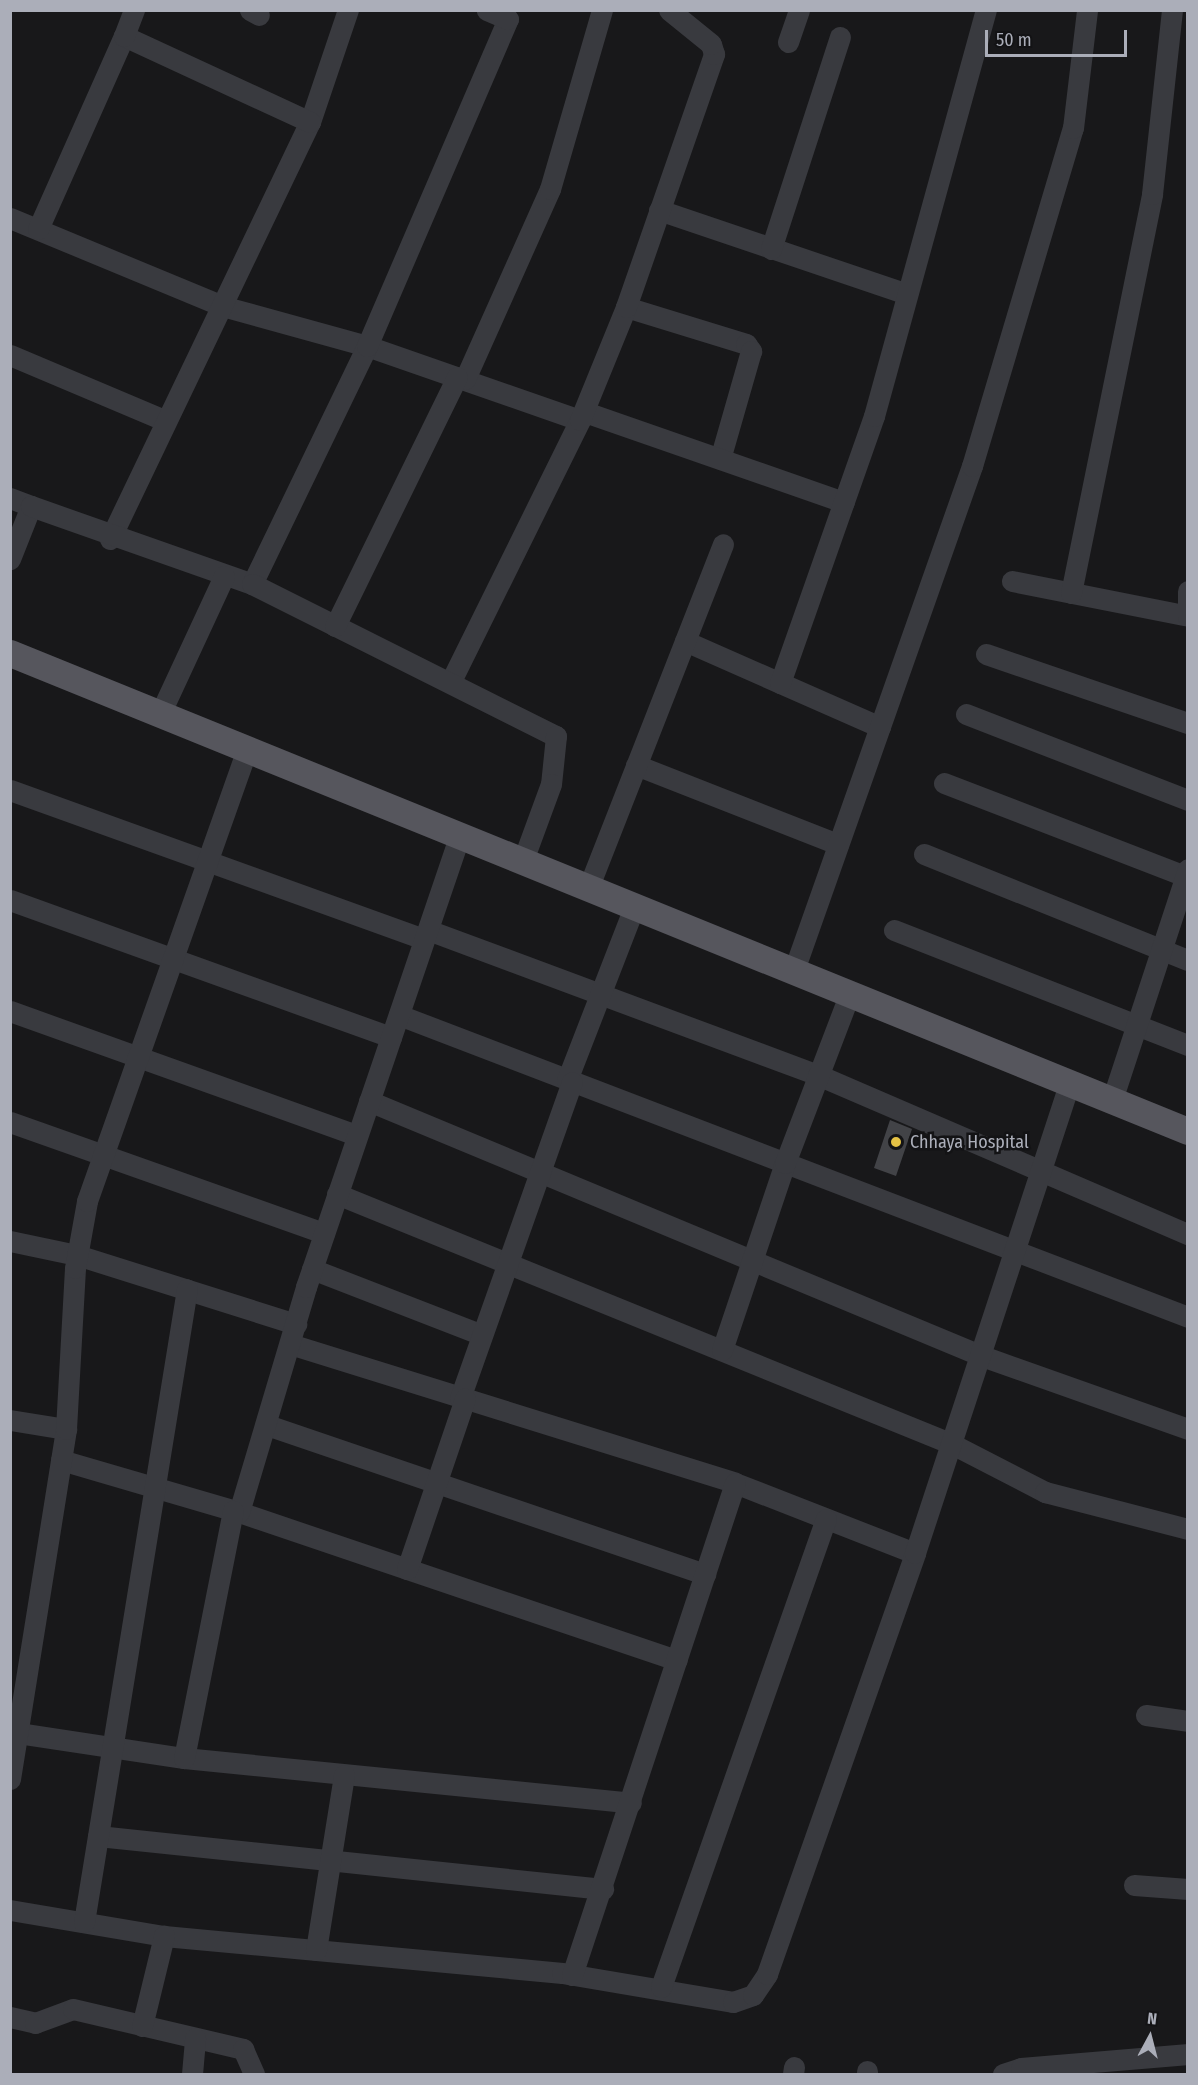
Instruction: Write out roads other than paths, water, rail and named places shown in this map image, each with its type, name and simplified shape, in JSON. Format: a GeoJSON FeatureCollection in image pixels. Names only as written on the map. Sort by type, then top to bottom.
{"type":"FeatureCollection","features":[{"type":"Feature","properties":{"kind":"main road"},"geometry":{"type":"LineString","coordinates":[[10,653],[1188,1131]]}},
{"type":"Feature","properties":{"kind":"street"},"geometry":{"type":"LineString","coordinates":[[38,229],[134,10]]}},
{"type":"Feature","properties":{"kind":"street"},"geometry":{"type":"LineString","coordinates":[[110,539],[310,122],[348,10]]}},
{"type":"Feature","properties":{"kind":"street"},"geometry":{"type":"LineString","coordinates":[[252,584],[367,346],[509,15],[487,10]]}},
{"type":"Feature","properties":{"kind":"street"},"geometry":{"type":"LineString","coordinates":[[335,626],[461,378],[550,189],[602,10]]}},
{"type":"Feature","properties":{"kind":"street"},"geometry":{"type":"LineString","coordinates":[[450,683],[582,416],[626,307],[714,54],[711,44],[669,10]]}},
{"type":"Feature","properties":{"kind":"street"},"geometry":{"type":"LineString","coordinates":[[788,42],[799,10]]}},
{"type":"Feature","properties":{"kind":"street"},"geometry":{"type":"LineString","coordinates":[[780,683],[844,502],[907,294],[986,10]]}},
{"type":"Feature","properties":{"kind":"street"},"geometry":{"type":"LineString","coordinates":[[794,970],[972,466],[1073,128],[1087,10]]}},
{"type":"Feature","properties":{"kind":"street"},"geometry":{"type":"LineString","coordinates":[[1071,593],[1152,194],[1172,10]]}},
{"type":"Feature","properties":{"kind":"street"},"geometry":{"type":"LineString","coordinates":[[124,36],[310,122]]}},
{"type":"Feature","properties":{"kind":"street"},"geometry":{"type":"LineString","coordinates":[[771,249],[840,37]]}},
{"type":"Feature","properties":{"kind":"street"},"geometry":{"type":"LineString","coordinates":[[659,210],[907,294]]}},
{"type":"Feature","properties":{"kind":"street"},"geometry":{"type":"LineString","coordinates":[[10,218],[222,306],[367,346],[461,378],[720,459],[844,502]]}},
{"type":"Feature","properties":{"kind":"street"},"geometry":{"type":"LineString","coordinates":[[626,307],[746,344],[751,351],[720,459]]}},
{"type":"Feature","properties":{"kind":"street"},"geometry":{"type":"LineString","coordinates":[[10,355],[166,421]]}},
{"type":"Feature","properties":{"kind":"street"},"geometry":{"type":"LineString","coordinates":[[10,498],[110,539],[252,584],[556,736],[551,784],[523,860]]}},
{"type":"Feature","properties":{"kind":"street"},"geometry":{"type":"LineString","coordinates":[[10,559],[31,506]]}},
{"type":"Feature","properties":{"kind":"street"},"geometry":{"type":"LineString","coordinates":[[589,886],[723,544]]}},
{"type":"Feature","properties":{"kind":"street"},"geometry":{"type":"LineString","coordinates":[[160,714],[224,576]]}},
{"type":"Feature","properties":{"kind":"street"},"geometry":{"type":"LineString","coordinates":[[1012,581],[1186,615],[1188,591]]}},
{"type":"Feature","properties":{"kind":"street"},"geometry":{"type":"LineString","coordinates":[[685,640],[880,727]]}},
{"type":"Feature","properties":{"kind":"street"},"geometry":{"type":"LineString","coordinates":[[986,654],[1188,723]]}},
{"type":"Feature","properties":{"kind":"street"},"geometry":{"type":"LineString","coordinates":[[966,714],[1188,800]]}},
{"type":"Feature","properties":{"kind":"street"},"geometry":{"type":"LineString","coordinates":[[10,1779],[66,1428],[77,1255],[103,1156],[247,748]]}},
{"type":"Feature","properties":{"kind":"street"},"geometry":{"type":"LineString","coordinates":[[636,765],[838,844]]}},
{"type":"Feature","properties":{"kind":"street"},"geometry":{"type":"LineString","coordinates":[[944,783],[1187,874],[1112,1100]]}},
{"type":"Feature","properties":{"kind":"street"},"geometry":{"type":"LineString","coordinates":[[10,790],[206,860],[600,994],[818,1075],[1041,1173],[1188,1234]]}},
{"type":"Feature","properties":{"kind":"street"},"geometry":{"type":"LineString","coordinates":[[184,1758],[236,1512],[267,1425],[312,1269],[460,835]]}},
{"type":"Feature","properties":{"kind":"street"},"geometry":{"type":"LineString","coordinates":[[924,854],[1188,960]]}},
{"type":"Feature","properties":{"kind":"street"},"geometry":{"type":"LineString","coordinates":[[10,900],[172,956],[391,1037]]}},
{"type":"Feature","properties":{"kind":"street"},"geometry":{"type":"LineString","coordinates":[[407,1569],[482,1335],[539,1176],[600,994],[635,905]]}},
{"type":"Feature","properties":{"kind":"street"},"geometry":{"type":"LineString","coordinates":[[894,930],[1136,1027],[1188,1045]]}},
{"type":"Feature","properties":{"kind":"street"},"geometry":{"type":"LineString","coordinates":[[722,1350],[755,1259],[785,1163],[850,993]]}},
{"type":"Feature","properties":{"kind":"street"},"geometry":{"type":"LineString","coordinates":[[10,1011],[357,1135]]}},
{"type":"Feature","properties":{"kind":"street"},"geometry":{"type":"LineString","coordinates":[[399,1015],[1017,1252],[1187,1314]]}},
{"type":"Feature","properties":{"kind":"street"},"geometry":{"type":"LineString","coordinates":[[10,1910],[164,1936],[572,1975],[661,1988],[734,2002],[760,1986],[915,1553],[1017,1252],[1070,1082]]}},
{"type":"Feature","properties":{"kind":"street"},"geometry":{"type":"LineString","coordinates":[[369,1101],[539,1176],[755,1259],[982,1356],[1188,1429]]}},
{"type":"Feature","properties":{"kind":"street"},"geometry":{"type":"LineString","coordinates":[[10,1122],[324,1233]]}},
{"type":"Feature","properties":{"kind":"street"},"geometry":{"type":"LineString","coordinates":[[337,1194],[952,1444],[1045,1492],[1188,1529]]}},
{"type":"Feature","properties":{"kind":"street"},"geometry":{"type":"LineString","coordinates":[[10,1241],[77,1255],[296,1324]]}},
{"type":"Feature","properties":{"kind":"street"},"geometry":{"type":"LineString","coordinates":[[312,1269],[482,1335]]}},
{"type":"Feature","properties":{"kind":"street"},"geometry":{"type":"LineString","coordinates":[[84,1922],[152,1487],[187,1289]]}},
{"type":"Feature","properties":{"kind":"street"},"geometry":{"type":"LineString","coordinates":[[290,1344],[735,1484],[915,1553]]}},
{"type":"Feature","properties":{"kind":"street"},"geometry":{"type":"LineString","coordinates":[[10,1420],[66,1428]]}},
{"type":"Feature","properties":{"kind":"street"},"geometry":{"type":"LineString","coordinates":[[267,1425],[705,1574]]}},
{"type":"Feature","properties":{"kind":"street"},"geometry":{"type":"LineString","coordinates":[[60,1460],[236,1512],[677,1660]]}},
{"type":"Feature","properties":{"kind":"street"},"geometry":{"type":"LineString","coordinates":[[572,1975],[603,1890],[735,1484]]}},
{"type":"Feature","properties":{"kind":"street"},"geometry":{"type":"LineString","coordinates":[[661,1988],[826,1519]]}},
{"type":"Feature","properties":{"kind":"street"},"geometry":{"type":"LineString","coordinates":[[1146,1716],[1188,1721]]}},
{"type":"Feature","properties":{"kind":"street"},"geometry":{"type":"LineString","coordinates":[[18,1733],[184,1758],[631,1803]]}},
{"type":"Feature","properties":{"kind":"street"},"geometry":{"type":"LineString","coordinates":[[316,1950],[344,1775]]}},
{"type":"Feature","properties":{"kind":"street"},"geometry":{"type":"LineString","coordinates":[[98,1836],[603,1890]]}},
{"type":"Feature","properties":{"kind":"street"},"geometry":{"type":"LineString","coordinates":[[1134,1885],[1188,1889]]}},
{"type":"Feature","properties":{"kind":"street"},"geometry":{"type":"LineString","coordinates":[[142,2026],[164,1936]]}},
{"type":"Feature","properties":{"kind":"street"},"geometry":{"type":"LineString","coordinates":[[10,2017],[35,2023],[73,2009],[248,2052],[254,2074]]}},
{"type":"Feature","properties":{"kind":"street"},"geometry":{"type":"LineString","coordinates":[[192,2074],[195,2038]]}},
{"type":"Feature","properties":{"kind":"street"},"geometry":{"type":"LineString","coordinates":[[1003,2074],[1021,2068],[1188,2054]]}},
{"type":"Feature","properties":{"kind":"place","name":"Chhaya Hospital"},"geometry":{"type":"Point","coordinates":[896,1142]}}]}
